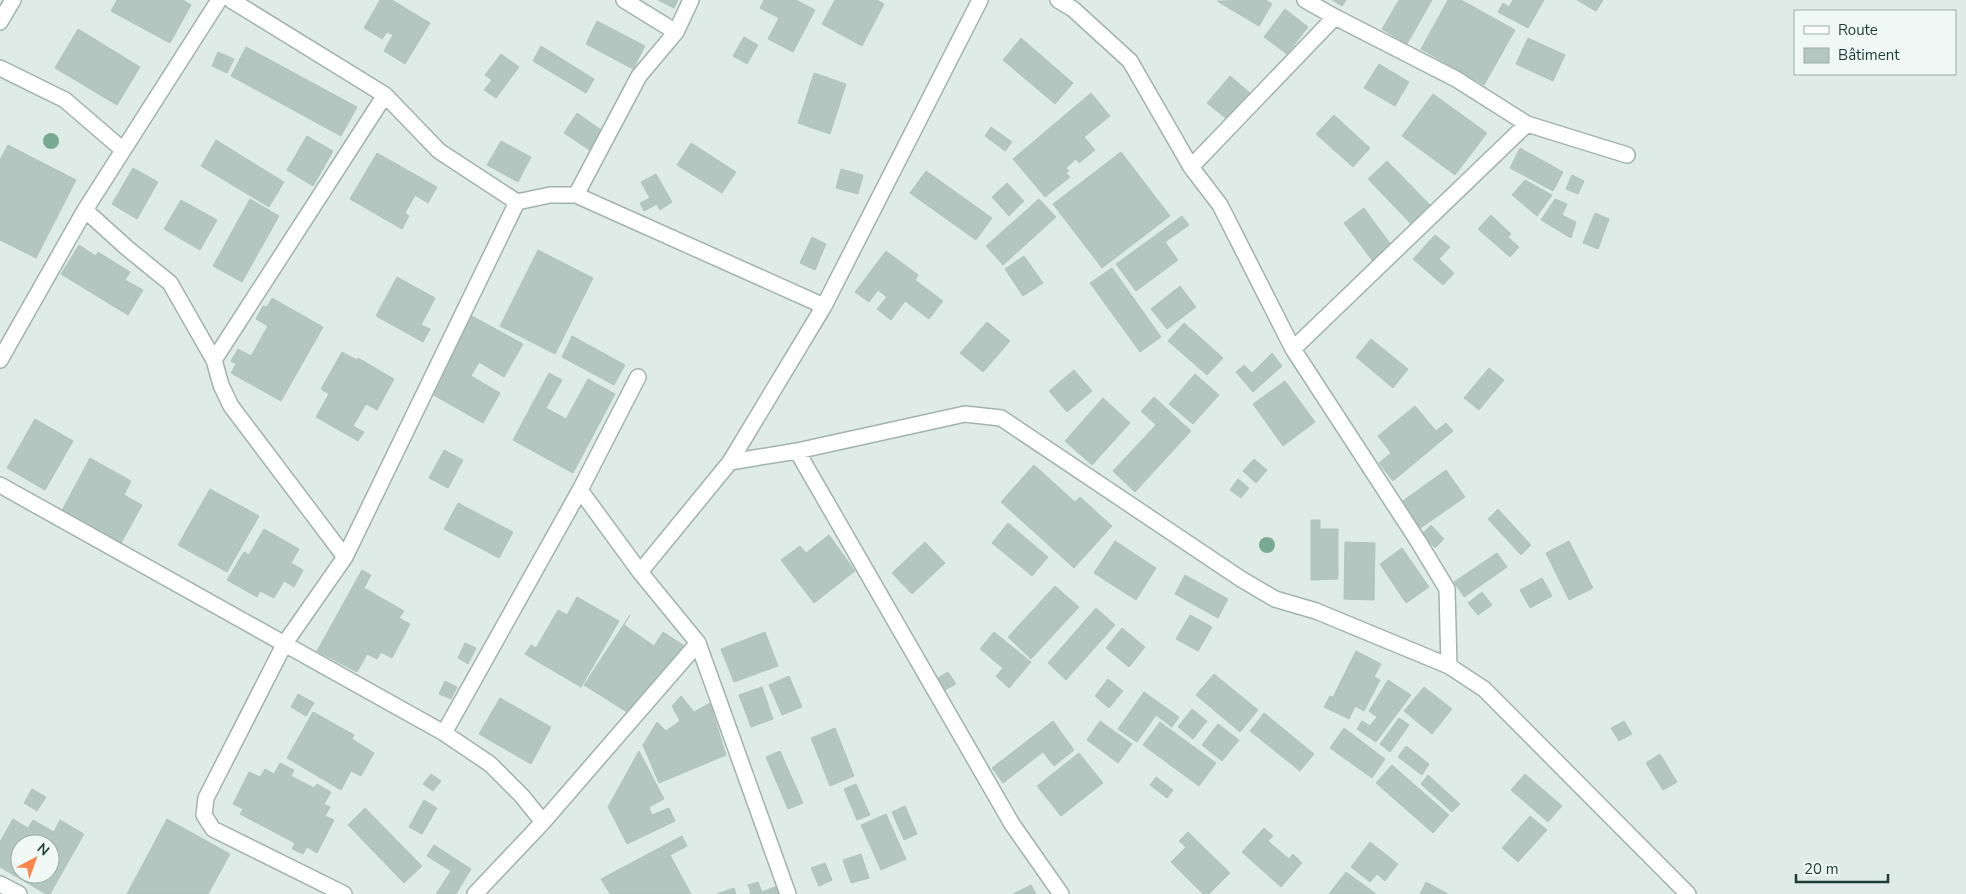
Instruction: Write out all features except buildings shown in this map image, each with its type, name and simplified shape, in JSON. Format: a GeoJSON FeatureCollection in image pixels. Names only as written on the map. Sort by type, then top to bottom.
{"type":"FeatureCollection","features":[{"type":"Feature","properties":{"kind":"street"},"geometry":{"type":"LineString","coordinates":[[0,22],[13,0]]}},
{"type":"Feature","properties":{"kind":"street"},"geometry":{"type":"LineString","coordinates":[[0,360],[85,210],[219,0]]}},
{"type":"Feature","properties":{"kind":"street"},"geometry":{"type":"LineString","coordinates":[[231,0],[385,95],[439,151],[517,202],[550,195],[576,195],[824,306]]}},
{"type":"Feature","properties":{"kind":"street"},"geometry":{"type":"LineString","coordinates":[[624,0],[676,32]]}},
{"type":"Feature","properties":{"kind":"street"},"geometry":{"type":"LineString","coordinates":[[576,195],[639,76],[676,32],[691,0]]}},
{"type":"Feature","properties":{"kind":"street"},"geometry":{"type":"LineString","coordinates":[[640,572],[730,462],[824,306],[980,0]]}},
{"type":"Feature","properties":{"kind":"street"},"geometry":{"type":"LineString","coordinates":[[1058,0],[1073,9],[1130,61],[1191,167],[1220,205],[1293,349],[1418,541],[1446,589],[1449,666]]}},
{"type":"Feature","properties":{"kind":"street"},"geometry":{"type":"LineString","coordinates":[[1305,0],[1456,79],[1527,124],[1628,155]]}},
{"type":"Feature","properties":{"kind":"street"},"geometry":{"type":"LineString","coordinates":[[1191,167],[1335,17]]}},
{"type":"Feature","properties":{"kind":"street"},"geometry":{"type":"LineString","coordinates":[[0,68],[65,100],[123,150]]}},
{"type":"Feature","properties":{"kind":"street"},"geometry":{"type":"LineString","coordinates":[[214,360],[385,95]]}},
{"type":"Feature","properties":{"kind":"street"},"geometry":{"type":"LineString","coordinates":[[1293,349],[1527,124]]}},
{"type":"Feature","properties":{"kind":"street"},"geometry":{"type":"LineString","coordinates":[[344,894],[213,829],[204,815],[206,798],[285,643],[344,557],[517,202]]}},
{"type":"Feature","properties":{"kind":"street"},"geometry":{"type":"LineString","coordinates":[[85,210],[170,283],[214,360],[221,385],[231,406],[344,557]]}},
{"type":"Feature","properties":{"kind":"street"},"geometry":{"type":"LineString","coordinates":[[444,733],[580,490],[638,377]]}},
{"type":"Feature","properties":{"kind":"street"},"geometry":{"type":"LineString","coordinates":[[730,462],[797,450],[965,414],[1001,418],[1241,579],[1275,599],[1316,611],[1449,666],[1484,690],[1688,894]]}},
{"type":"Feature","properties":{"kind":"street"},"geometry":{"type":"LineString","coordinates":[[797,450],[1012,824],[1061,894]]}},
{"type":"Feature","properties":{"kind":"street"},"geometry":{"type":"LineString","coordinates":[[0,485],[444,733],[490,764],[522,796],[543,822]]}},
{"type":"Feature","properties":{"kind":"street"},"geometry":{"type":"LineString","coordinates":[[580,490],[640,572],[698,643],[788,894]]}},
{"type":"Feature","properties":{"kind":"street"},"geometry":{"type":"LineString","coordinates":[[475,894],[543,822],[698,643]]}},
{"type":"Feature","properties":{"kind":"street"},"geometry":{"type":"LineString","coordinates":[[0,884],[19,894]]}}]}
